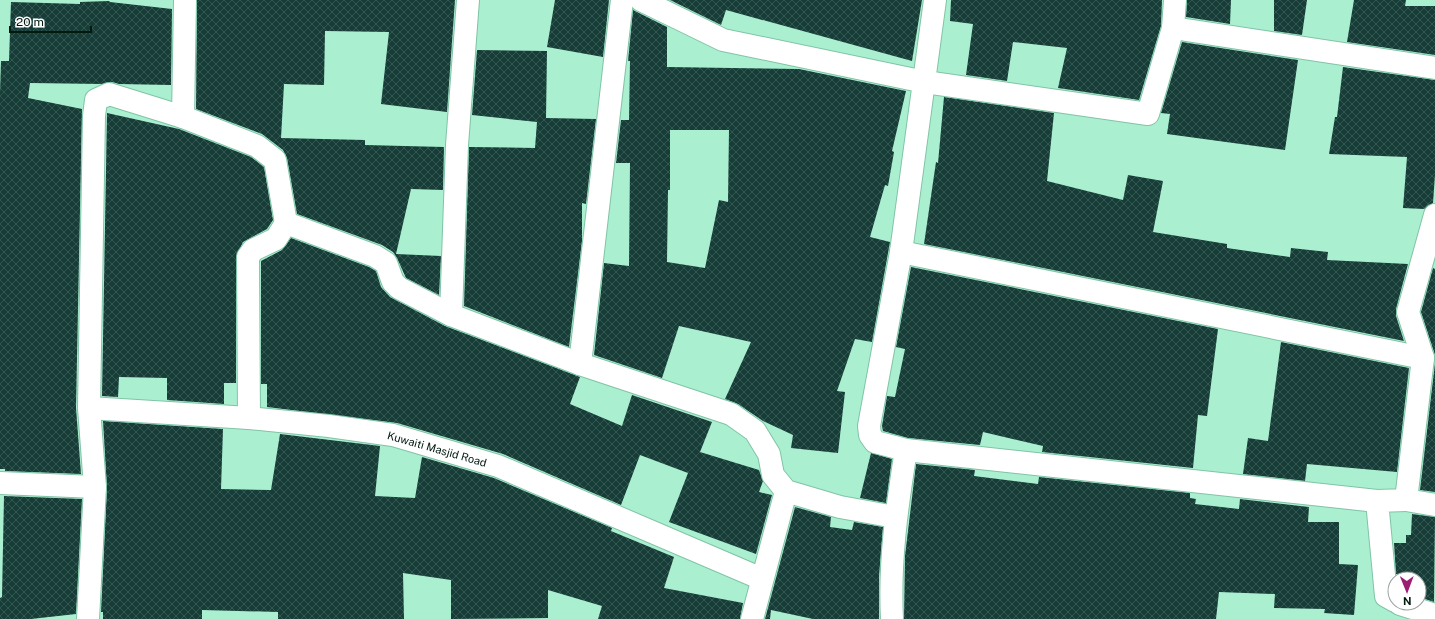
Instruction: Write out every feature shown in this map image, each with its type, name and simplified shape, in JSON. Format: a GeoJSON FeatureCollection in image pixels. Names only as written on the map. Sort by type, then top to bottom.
{"type":"FeatureCollection","features":[{"type":"Feature","properties":{"kind":"street"},"geometry":{"type":"LineString","coordinates":[[183,117],[185,0]]}},
{"type":"Feature","properties":{"kind":"street"},"geometry":{"type":"LineString","coordinates":[[451,316],[457,145],[468,0]]}},
{"type":"Feature","properties":{"kind":"street"},"geometry":{"type":"LineString","coordinates":[[580,364],[622,0]]}},
{"type":"Feature","properties":{"kind":"street"},"geometry":{"type":"LineString","coordinates":[[641,0],[723,40],[925,82],[1148,114],[1173,28],[1174,0]]}},
{"type":"Feature","properties":{"kind":"street"},"geometry":{"type":"LineString","coordinates":[[935,0],[901,252],[869,426],[870,435],[875,442],[906,450],[1377,501],[1406,500],[1435,505]]}},
{"type":"Feature","properties":{"kind":"street"},"geometry":{"type":"LineString","coordinates":[[1173,28],[1435,68]]}},
{"type":"Feature","properties":{"kind":"street"},"geometry":{"type":"LineString","coordinates":[[88,619],[95,486],[90,408],[94,116],[96,100],[109,94],[183,117],[257,146],[275,160],[286,223],[276,239],[253,250],[248,257],[249,418]]}},
{"type":"Feature","properties":{"kind":"street"},"geometry":{"type":"LineString","coordinates":[[1406,500],[1423,358],[1408,312],[1435,215]]}},
{"type":"Feature","properties":{"kind":"street"},"geometry":{"type":"LineString","coordinates":[[286,223],[375,256],[386,262],[393,282],[399,288],[451,316],[580,364],[731,414],[755,431],[769,454],[773,475],[786,491],[840,508],[895,517]]}},
{"type":"Feature","properties":{"kind":"street"},"geometry":{"type":"LineString","coordinates":[[901,252],[1423,358]]}},
{"type":"Feature","properties":{"kind":"street"},"geometry":{"type":"LineString","coordinates":[[1414,334],[1435,338]]}},
{"type":"Feature","properties":{"kind":"street","name":"Kuwaiti Masjid Road"},"geometry":{"type":"LineString","coordinates":[[90,408],[249,418],[329,426],[393,435],[498,466],[762,578]]}},
{"type":"Feature","properties":{"kind":"street"},"geometry":{"type":"LineString","coordinates":[[892,619],[891,595],[895,517],[906,450]]}},
{"type":"Feature","properties":{"kind":"street"},"geometry":{"type":"LineString","coordinates":[[0,483],[95,486]]}},
{"type":"Feature","properties":{"kind":"street"},"geometry":{"type":"LineString","coordinates":[[752,619],[786,491]]}},
{"type":"Feature","properties":{"kind":"street"},"geometry":{"type":"LineString","coordinates":[[1377,501],[1387,597]]}},
{"type":"Feature","properties":{"kind":"street"},"geometry":{"type":"LineString","coordinates":[[1416,611],[1435,615]]}},
{"type":"Feature","properties":{"kind":"building"},"geometry":{"type":"Polygon","coordinates":[[[197,0],[455,0],[447,112],[381,104],[389,32],[325,31],[324,85],[284,84],[281,138],[365,140],[365,145],[444,147],[443,190],[411,189],[396,254],[441,256],[439,295],[406,278],[393,252],[382,245],[297,214],[287,158],[283,150],[262,134],[196,109],[197,0]]]}},
{"type":"Feature","properties":{"kind":"building"},"geometry":{"type":"Polygon","coordinates":[[[555,0],[609,0],[603,57],[547,47],[555,0]]]}},
{"type":"Feature","properties":{"kind":"building"},"geometry":{"type":"Polygon","coordinates":[[[670,0],[922,0],[912,61],[726,10],[721,25],[670,0]]]}},
{"type":"Feature","properties":{"kind":"building"},"geometry":{"type":"Polygon","coordinates":[[[951,0],[1162,0],[1161,26],[1139,100],[1058,88],[1067,48],[1013,42],[1007,81],[966,75],[973,24],[950,21],[951,0]]]}},
{"type":"Feature","properties":{"kind":"building"},"geometry":{"type":"Polygon","coordinates":[[[1187,0],[1231,0],[1230,24],[1186,17],[1187,0]]]}},
{"type":"Feature","properties":{"kind":"building"},"geometry":{"type":"Polygon","coordinates":[[[1274,0],[1307,0],[1302,35],[1274,31],[1274,0]]]}},
{"type":"Feature","properties":{"kind":"building"},"geometry":{"type":"Polygon","coordinates":[[[1354,0],[1406,0],[1405,6],[1435,6],[1435,55],[1347,42],[1354,0]]]}},
{"type":"Feature","properties":{"kind":"building"},"geometry":{"type":"Polygon","coordinates":[[[109,1],[172,9],[171,85],[119,84],[112,82],[102,84],[30,83],[28,98],[82,109],[76,408],[81,474],[5,471],[5,469],[0,469],[0,93],[1,61],[9,61],[11,2],[80,4],[80,2],[109,1]]]}},
{"type":"Feature","properties":{"kind":"building"},"geometry":{"type":"Polygon","coordinates":[[[633,10],[667,27],[667,67],[799,69],[906,91],[892,151],[894,152],[888,186],[885,185],[870,237],[890,242],[872,342],[855,339],[837,391],[845,392],[838,453],[791,448],[793,435],[763,421],[738,404],[725,399],[751,342],[679,326],[662,378],[594,355],[604,263],[629,266],[630,163],[616,163],[621,120],[629,120],[630,61],[628,61],[633,10]],[[670,130],[670,190],[668,190],[667,262],[705,268],[719,200],[728,202],[729,130],[670,130]]]}},
{"type":"Feature","properties":{"kind":"building"},"geometry":{"type":"Polygon","coordinates":[[[1182,42],[1298,60],[1285,150],[1167,134],[1170,114],[1161,113],[1182,42]]]}},
{"type":"Feature","properties":{"kind":"building"},"geometry":{"type":"Polygon","coordinates":[[[477,50],[547,51],[546,118],[596,119],[586,204],[582,203],[582,241],[569,347],[464,306],[469,147],[535,148],[537,122],[472,115],[477,50]]]}},
{"type":"Feature","properties":{"kind":"building"},"geometry":{"type":"Polygon","coordinates":[[[1343,67],[1435,80],[1435,175],[1433,203],[1424,209],[1403,208],[1407,157],[1329,154],[1335,117],[1337,117],[1343,67]]]}},
{"type":"Feature","properties":{"kind":"building"},"geometry":{"type":"Polygon","coordinates":[[[944,97],[1054,113],[1047,181],[1123,200],[1128,175],[1163,181],[1153,232],[1227,244],[1227,248],[1290,257],[1291,248],[1328,252],[1327,260],[1408,264],[1396,309],[1396,316],[1404,341],[924,244],[936,162],[938,163],[944,97]]]}},
{"type":"Feature","properties":{"kind":"building"},"geometry":{"type":"Polygon","coordinates":[[[107,113],[179,129],[251,157],[264,167],[273,220],[267,229],[243,242],[236,257],[236,383],[224,383],[224,404],[167,400],[167,378],[119,377],[118,397],[102,396],[107,113]]]}},
{"type":"Feature","properties":{"kind":"building"},"geometry":{"type":"Polygon","coordinates":[[[291,238],[376,271],[381,287],[390,297],[445,326],[580,377],[570,404],[622,426],[632,395],[712,422],[700,452],[759,470],[763,481],[759,492],[772,495],[756,554],[669,522],[688,473],[640,455],[621,505],[503,454],[397,423],[267,407],[267,384],[261,384],[261,261],[282,250],[291,238]]]}},
{"type":"Feature","properties":{"kind":"building"},"geometry":{"type":"Polygon","coordinates":[[[911,267],[1218,329],[1207,416],[1198,415],[1193,468],[1042,452],[1043,446],[983,432],[980,445],[908,438],[883,431],[882,426],[887,396],[895,397],[905,349],[896,347],[911,267]]]}},
{"type":"Feature","properties":{"kind":"building"},"geometry":{"type":"Polygon","coordinates":[[[1433,268],[1435,269],[1435,355],[1421,312],[1433,268]]]}},
{"type":"Feature","properties":{"kind":"building"},"geometry":{"type":"Polygon","coordinates":[[[1281,342],[1409,368],[1397,472],[1307,464],[1305,481],[1243,474],[1248,438],[1268,441],[1281,342]]]}},
{"type":"Feature","properties":{"kind":"building"},"geometry":{"type":"Polygon","coordinates":[[[1435,363],[1435,492],[1420,490],[1435,363]]]}},
{"type":"Feature","properties":{"kind":"building"},"geometry":{"type":"Polygon","coordinates":[[[103,421],[223,429],[221,489],[271,490],[280,434],[380,446],[375,496],[415,498],[422,457],[494,478],[612,528],[611,531],[674,557],[664,588],[743,603],[740,619],[598,619],[602,606],[548,590],[548,618],[451,619],[451,580],[403,573],[404,619],[278,619],[278,612],[202,610],[202,619],[103,619],[103,612],[101,612],[107,488],[103,421]]]}},
{"type":"Feature","properties":{"kind":"building"},"geometry":{"type":"Polygon","coordinates":[[[871,453],[892,459],[886,503],[860,498],[871,453]]]}},
{"type":"Feature","properties":{"kind":"building"},"geometry":{"type":"Polygon","coordinates":[[[916,464],[975,470],[974,476],[1038,484],[1039,477],[1190,493],[1190,498],[1196,499],[1195,504],[1239,509],[1240,499],[1309,507],[1308,522],[1339,522],[1339,564],[1358,565],[1354,615],[1324,613],[1325,609],[1274,608],[1275,594],[1219,592],[1216,619],[904,619],[905,556],[916,464]]]}},
{"type":"Feature","properties":{"kind":"building"},"geometry":{"type":"Polygon","coordinates":[[[4,496],[82,499],[76,614],[31,619],[0,619],[0,598],[2,597],[4,496]]]}},
{"type":"Feature","properties":{"kind":"building"},"geometry":{"type":"Polygon","coordinates":[[[795,507],[831,517],[830,527],[852,530],[854,522],[883,527],[879,576],[879,619],[813,619],[771,610],[770,619],[765,619],[795,507]]]}},
{"type":"Feature","properties":{"kind":"building"},"geometry":{"type":"Polygon","coordinates":[[[1412,514],[1435,517],[1434,602],[1427,600],[1427,571],[1396,571],[1394,543],[1406,543],[1406,535],[1411,535],[1412,514]]]}}]}
